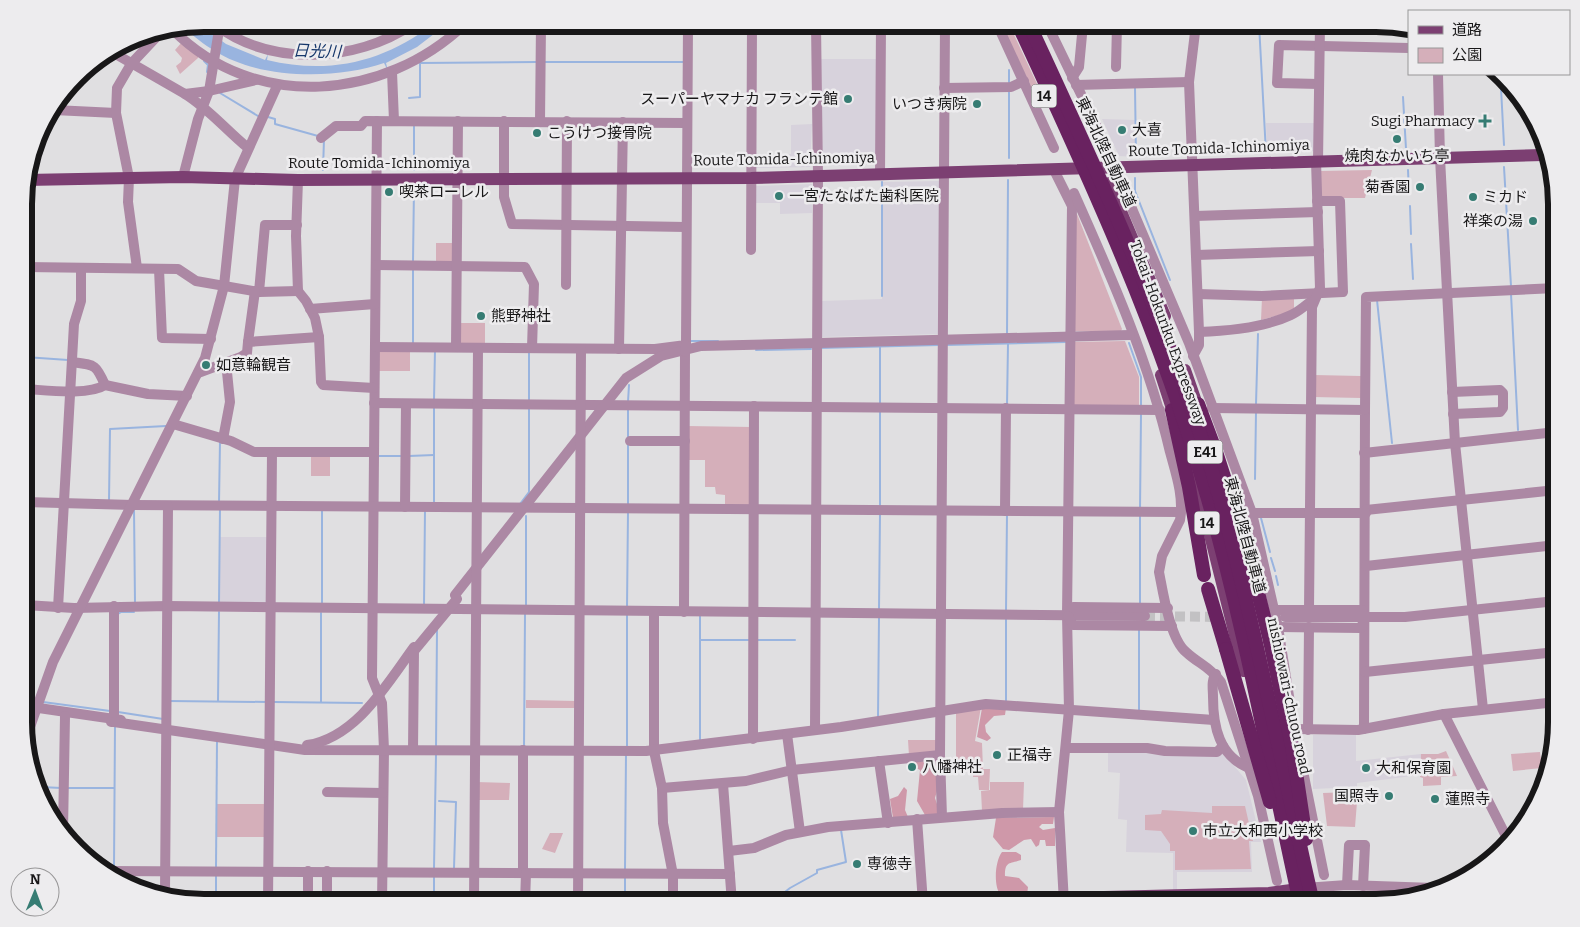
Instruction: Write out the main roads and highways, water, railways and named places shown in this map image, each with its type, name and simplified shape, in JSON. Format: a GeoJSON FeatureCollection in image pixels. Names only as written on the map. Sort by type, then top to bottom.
{"type":"FeatureCollection","features":[{"type":"Feature","properties":{"kind":"highway","name":"Tokai-Hokuriku Expressway"},"geometry":{"type":"LineString","coordinates":[[1022,32],[1126,262],[1160,350],[1193,449],[1208,499],[1236,611],[1293,892]]}},
{"type":"Feature","properties":{"kind":"highway","name":"東海北陸自動車道"},"geometry":{"type":"LineString","coordinates":[[1033,32],[1136,258],[1187,397],[1219,497],[1319,894]]}},
{"type":"Feature","properties":{"kind":"highway"},"geometry":{"type":"LineString","coordinates":[[1198,404],[1216,452],[1245,542]]}},
{"type":"Feature","properties":{"kind":"highway"},"geometry":{"type":"LineString","coordinates":[[1166,410],[1189,487],[1204,575]]}},
{"type":"Feature","properties":{"kind":"highway"},"geometry":{"type":"LineString","coordinates":[[1249,556],[1270,641],[1320,894]]}},
{"type":"Feature","properties":{"kind":"highway"},"geometry":{"type":"LineString","coordinates":[[1208,590],[1214,618],[1226,649],[1293,892]]}},
{"type":"Feature","properties":{"kind":"main road","name":"14"},"geometry":{"type":"LineString","coordinates":[[1014,32],[1042,105],[1078,169],[1110,259],[1149,339],[1166,410],[1217,562],[1248,688],[1273,835],[1293,892]]}},
{"type":"Feature","properties":{"kind":"main road","name":"nishiowari-chuou road"},"geometry":{"type":"LineString","coordinates":[[1041,32],[1073,86],[1102,168],[1126,221],[1198,404],[1259,629],[1303,808],[1314,887],[1317,894]]}},
{"type":"Feature","properties":{"kind":"main road","name":"Route Tomida-Ichinomiya"},"geometry":{"type":"LineString","coordinates":[[34,180],[129,178],[298,180],[751,178],[1540,155]]}},
{"type":"Feature","properties":{"kind":"main road"},"geometry":{"type":"LineString","coordinates":[[1236,894],[1293,892]]}},
{"type":"Feature","properties":{"kind":"water"},"geometry":{"type":"Polygon","coordinates":[[[210,32],[226,44],[265,60],[268,54],[267,60],[312,66],[355,62],[395,48],[421,32],[437,32],[417,47],[386,63],[388,71],[384,63],[365,69],[343,72],[298,74],[275,72],[233,60],[215,51],[191,33],[210,32]]]}},
{"type":"Feature","properties":{"kind":"water"},"geometry":{"type":"Polygon","coordinates":[[[1413,760],[1415,771],[1388,774],[1387,762],[1413,760]]]}},
{"type":"Feature","properties":{"kind":"waterway"},"geometry":{"type":"LineString","coordinates":[[1259,32],[1266,153]]}},
{"type":"Feature","properties":{"kind":"waterway"},"geometry":{"type":"LineString","coordinates":[[204,61],[208,65],[207,72]]}},
{"type":"Feature","properties":{"kind":"waterway"},"geometry":{"type":"LineString","coordinates":[[409,98],[420,97],[420,63],[537,62]]}},
{"type":"Feature","properties":{"kind":"waterway"},"geometry":{"type":"LineString","coordinates":[[544,62],[684,62]]}},
{"type":"Feature","properties":{"kind":"waterway"},"geometry":{"type":"LineString","coordinates":[[1009,70],[1009,83]]}},
{"type":"Feature","properties":{"kind":"waterway"},"geometry":{"type":"LineString","coordinates":[[1135,88],[1136,156]]}},
{"type":"Feature","properties":{"kind":"waterway"},"geometry":{"type":"LineString","coordinates":[[1501,88],[1504,145]]}},
{"type":"Feature","properties":{"kind":"waterway"},"geometry":{"type":"LineString","coordinates":[[1009,90],[1009,158]]}},
{"type":"Feature","properties":{"kind":"waterway"},"geometry":{"type":"LineString","coordinates":[[220,93],[258,116]]}},
{"type":"Feature","properties":{"kind":"waterway"},"geometry":{"type":"LineString","coordinates":[[1403,97],[1406,149]]}},
{"type":"Feature","properties":{"kind":"waterway"},"geometry":{"type":"LineString","coordinates":[[268,117],[275,119],[275,124],[318,136]]}},
{"type":"Feature","properties":{"kind":"waterway"},"geometry":{"type":"LineString","coordinates":[[414,124],[414,170]]}},
{"type":"Feature","properties":{"kind":"waterway"},"geometry":{"type":"LineString","coordinates":[[323,170],[324,139]]}},
{"type":"Feature","properties":{"kind":"waterway"},"geometry":{"type":"LineString","coordinates":[[1504,167],[1511,286]]}},
{"type":"Feature","properties":{"kind":"waterway"},"geometry":{"type":"LineString","coordinates":[[1408,170],[1409,192]]}},
{"type":"Feature","properties":{"kind":"waterway"},"geometry":{"type":"LineString","coordinates":[[1135,178],[1135,191],[1170,280]]}},
{"type":"Feature","properties":{"kind":"waterway"},"geometry":{"type":"LineString","coordinates":[[1007,334],[1008,180]]}},
{"type":"Feature","properties":{"kind":"waterway"},"geometry":{"type":"LineString","coordinates":[[882,182],[882,296]]}},
{"type":"Feature","properties":{"kind":"waterway"},"geometry":{"type":"LineString","coordinates":[[413,261],[414,188]]}},
{"type":"Feature","properties":{"kind":"waterway"},"geometry":{"type":"LineString","coordinates":[[1410,206],[1411,234]]}},
{"type":"Feature","properties":{"kind":"waterway"},"geometry":{"type":"LineString","coordinates":[[1411,244],[1413,279]]}},
{"type":"Feature","properties":{"kind":"waterway"},"geometry":{"type":"LineString","coordinates":[[413,269],[413,345]]}},
{"type":"Feature","properties":{"kind":"waterway"},"geometry":{"type":"LineString","coordinates":[[1511,294],[1518,430]]}},
{"type":"Feature","properties":{"kind":"waterway"},"geometry":{"type":"LineString","coordinates":[[1377,300],[1392,443]]}},
{"type":"Feature","properties":{"kind":"waterway"},"geometry":{"type":"LineString","coordinates":[[1256,404],[1258,334]]}},
{"type":"Feature","properties":{"kind":"waterway"},"geometry":{"type":"LineString","coordinates":[[691,341],[718,341]]}},
{"type":"Feature","properties":{"kind":"waterway"},"geometry":{"type":"LineString","coordinates":[[946,345],[1066,342]]}},
{"type":"Feature","properties":{"kind":"waterway"},"geometry":{"type":"LineString","coordinates":[[1129,343],[1141,377],[1141,405]]}},
{"type":"Feature","properties":{"kind":"waterway"},"geometry":{"type":"LineString","coordinates":[[1007,405],[1008,344]]}},
{"type":"Feature","properties":{"kind":"waterway"},"geometry":{"type":"LineString","coordinates":[[820,348],[939,345]]}},
{"type":"Feature","properties":{"kind":"waterway"},"geometry":{"type":"LineString","coordinates":[[880,347],[880,404]]}},
{"type":"Feature","properties":{"kind":"waterway"},"geometry":{"type":"LineString","coordinates":[[756,350],[811,349]]}},
{"type":"Feature","properties":{"kind":"waterway"},"geometry":{"type":"LineString","coordinates":[[434,400],[435,350]]}},
{"type":"Feature","properties":{"kind":"waterway"},"geometry":{"type":"LineString","coordinates":[[529,351],[529,401]]}},
{"type":"Feature","properties":{"kind":"waterway"},"geometry":{"type":"LineString","coordinates":[[32,357],[68,360]]}},
{"type":"Feature","properties":{"kind":"waterway"},"geometry":{"type":"LineString","coordinates":[[32,371],[33,357]]}},
{"type":"Feature","properties":{"kind":"waterway"},"geometry":{"type":"LineString","coordinates":[[628,402],[629,385]]}},
{"type":"Feature","properties":{"kind":"waterway"},"geometry":{"type":"LineString","coordinates":[[434,406],[434,503]]}},
{"type":"Feature","properties":{"kind":"waterway"},"geometry":{"type":"LineString","coordinates":[[520,504],[529,492],[529,409]]}},
{"type":"Feature","properties":{"kind":"waterway"},"geometry":{"type":"LineString","coordinates":[[628,410],[628,437]]}},
{"type":"Feature","properties":{"kind":"waterway"},"geometry":{"type":"LineString","coordinates":[[880,411],[880,506]]}},
{"type":"Feature","properties":{"kind":"waterway"},"geometry":{"type":"LineString","coordinates":[[1255,479],[1256,412]]}},
{"type":"Feature","properties":{"kind":"waterway"},"geometry":{"type":"LineString","coordinates":[[1140,509],[1141,414]]}},
{"type":"Feature","properties":{"kind":"waterway"},"geometry":{"type":"LineString","coordinates":[[109,501],[110,429],[166,426]]}},
{"type":"Feature","properties":{"kind":"waterway"},"geometry":{"type":"LineString","coordinates":[[219,503],[220,441]]}},
{"type":"Feature","properties":{"kind":"waterway"},"geometry":{"type":"LineString","coordinates":[[628,445],[628,505]]}},
{"type":"Feature","properties":{"kind":"waterway"},"geometry":{"type":"LineString","coordinates":[[409,456],[434,455]]}},
{"type":"Feature","properties":{"kind":"waterway"},"geometry":{"type":"LineString","coordinates":[[378,456],[403,456]]}},
{"type":"Feature","properties":{"kind":"waterway"},"geometry":{"type":"LineString","coordinates":[[219,603],[220,508]]}},
{"type":"Feature","properties":{"kind":"waterway"},"geometry":{"type":"LineString","coordinates":[[134,509],[135,603]]}},
{"type":"Feature","properties":{"kind":"waterway"},"geometry":{"type":"LineString","coordinates":[[322,509],[322,604]]}},
{"type":"Feature","properties":{"kind":"waterway"},"geometry":{"type":"LineString","coordinates":[[424,605],[425,510]]}},
{"type":"Feature","properties":{"kind":"waterway"},"geometry":{"type":"LineString","coordinates":[[627,607],[628,512]]}},
{"type":"Feature","properties":{"kind":"waterway"},"geometry":{"type":"LineString","coordinates":[[879,609],[880,514]]}},
{"type":"Feature","properties":{"kind":"waterway"},"geometry":{"type":"LineString","coordinates":[[1006,611],[1007,514]]}},
{"type":"Feature","properties":{"kind":"waterway"},"geometry":{"type":"LineString","coordinates":[[1140,515],[1140,603]]}},
{"type":"Feature","properties":{"kind":"waterway"},"geometry":{"type":"LineString","coordinates":[[526,516],[526,606]]}},
{"type":"Feature","properties":{"kind":"waterway"},"geometry":{"type":"LineString","coordinates":[[1261,518],[1270,552]]}},
{"type":"Feature","properties":{"kind":"waterway"},"geometry":{"type":"LineString","coordinates":[[1271,558],[1275,571]]}},
{"type":"Feature","properties":{"kind":"waterway"},"geometry":{"type":"LineString","coordinates":[[1276,576],[1278,585]]}},
{"type":"Feature","properties":{"kind":"waterway"},"geometry":{"type":"LineString","coordinates":[[118,614],[121,612],[134,612]]}},
{"type":"Feature","properties":{"kind":"waterway"},"geometry":{"type":"LineString","coordinates":[[218,701],[219,612]]}},
{"type":"Feature","properties":{"kind":"waterway"},"geometry":{"type":"LineString","coordinates":[[321,613],[321,702]]}},
{"type":"Feature","properties":{"kind":"waterway"},"geometry":{"type":"LineString","coordinates":[[524,747],[525,614]]}},
{"type":"Feature","properties":{"kind":"waterway"},"geometry":{"type":"LineString","coordinates":[[627,615],[627,747]]}},
{"type":"Feature","properties":{"kind":"waterway"},"geometry":{"type":"LineString","coordinates":[[700,616],[700,639]]}},
{"type":"Feature","properties":{"kind":"waterway"},"geometry":{"type":"LineString","coordinates":[[878,717],[879,618]]}},
{"type":"Feature","properties":{"kind":"waterway"},"geometry":{"type":"LineString","coordinates":[[1006,619],[1006,701]]}},
{"type":"Feature","properties":{"kind":"waterway"},"geometry":{"type":"LineString","coordinates":[[436,748],[437,630]]}},
{"type":"Feature","properties":{"kind":"waterway"},"geometry":{"type":"LineString","coordinates":[[1139,630],[1139,710]]}},
{"type":"Feature","properties":{"kind":"waterway"},"geometry":{"type":"LineString","coordinates":[[700,742],[700,640],[751,640]]}},
{"type":"Feature","properties":{"kind":"waterway"},"geometry":{"type":"LineString","coordinates":[[757,640],[795,640]]}},
{"type":"Feature","properties":{"kind":"waterway"},"geometry":{"type":"LineString","coordinates":[[169,701],[267,702]]}},
{"type":"Feature","properties":{"kind":"waterway"},"geometry":{"type":"LineString","coordinates":[[43,702],[110,711]]}},
{"type":"Feature","properties":{"kind":"waterway"},"geometry":{"type":"LineString","coordinates":[[274,702],[362,703]]}},
{"type":"Feature","properties":{"kind":"waterway"},"geometry":{"type":"LineString","coordinates":[[118,712],[163,719]]}},
{"type":"Feature","properties":{"kind":"waterway"},"geometry":{"type":"LineString","coordinates":[[114,867],[115,726]]}},
{"type":"Feature","properties":{"kind":"waterway"},"geometry":{"type":"LineString","coordinates":[[216,868],[217,741]]}},
{"type":"Feature","properties":{"kind":"waterway"},"geometry":{"type":"LineString","coordinates":[[625,869],[626,754]]}},
{"type":"Feature","properties":{"kind":"waterway"},"geometry":{"type":"LineString","coordinates":[[434,868],[436,755]]}},
{"type":"Feature","properties":{"kind":"waterway"},"geometry":{"type":"LineString","coordinates":[[46,787],[61,788]]}},
{"type":"Feature","properties":{"kind":"waterway"},"geometry":{"type":"LineString","coordinates":[[66,788],[114,788]]}},
{"type":"Feature","properties":{"kind":"waterway"},"geometry":{"type":"LineString","coordinates":[[439,801],[456,802],[454,868]]}},
{"type":"Feature","properties":{"kind":"waterway"},"geometry":{"type":"LineString","coordinates":[[782,895],[817,873],[817,870],[846,862],[841,830]]}},
{"type":"Feature","properties":{"kind":"waterway"},"geometry":{"type":"LineString","coordinates":[[216,876],[216,895]]}},
{"type":"Feature","properties":{"kind":"waterway"},"geometry":{"type":"LineString","coordinates":[[434,876],[434,895]]}},
{"type":"Feature","properties":{"kind":"waterway"},"geometry":{"type":"LineString","coordinates":[[625,878],[625,895]]}},
{"type":"Feature","properties":{"kind":"tunnel"},"geometry":{"type":"LineString","coordinates":[[1145,616],[1221,617]]}},
{"type":"Feature","properties":{"kind":"place","name":"スーパーヤマナカ フランテ館"},"geometry":{"type":"Point","coordinates":[848,99]}},
{"type":"Feature","properties":{"kind":"place","name":"いつき病院"},"geometry":{"type":"Point","coordinates":[977,104]}},
{"type":"Feature","properties":{"kind":"place","name":"Sugi Pharmacy"},"geometry":{"type":"Point","coordinates":[1485,121]}},
{"type":"Feature","properties":{"kind":"place","name":"大喜"},"geometry":{"type":"Point","coordinates":[1122,130]}},
{"type":"Feature","properties":{"kind":"place","name":"こうけつ接骨院"},"geometry":{"type":"Point","coordinates":[537,133]}},
{"type":"Feature","properties":{"kind":"place","name":"焼肉なかいち亭"},"geometry":{"type":"Point","coordinates":[1397,139]}},
{"type":"Feature","properties":{"kind":"place","name":"菊香園"},"geometry":{"type":"Point","coordinates":[1420,187]}},
{"type":"Feature","properties":{"kind":"place","name":"喫茶ローレル"},"geometry":{"type":"Point","coordinates":[389,192]}},
{"type":"Feature","properties":{"kind":"place","name":"一宮たなばた歯科医院"},"geometry":{"type":"Point","coordinates":[779,196]}},
{"type":"Feature","properties":{"kind":"place","name":"ミカド"},"geometry":{"type":"Point","coordinates":[1473,197]}},
{"type":"Feature","properties":{"kind":"place","name":"祥楽の湯"},"geometry":{"type":"Point","coordinates":[1533,221]}},
{"type":"Feature","properties":{"kind":"place","name":"熊野神社"},"geometry":{"type":"Point","coordinates":[481,316]}},
{"type":"Feature","properties":{"kind":"place","name":"如意輪観音"},"geometry":{"type":"Point","coordinates":[206,365]}},
{"type":"Feature","properties":{"kind":"place","name":"正福寺"},"geometry":{"type":"Point","coordinates":[997,755]}},
{"type":"Feature","properties":{"kind":"place","name":"八幡神社"},"geometry":{"type":"Point","coordinates":[912,767]}},
{"type":"Feature","properties":{"kind":"place","name":"大和保育園"},"geometry":{"type":"Point","coordinates":[1366,768]}},
{"type":"Feature","properties":{"kind":"place","name":"国照寺"},"geometry":{"type":"Point","coordinates":[1389,796]}},
{"type":"Feature","properties":{"kind":"place","name":"蓮照寺"},"geometry":{"type":"Point","coordinates":[1435,799]}},
{"type":"Feature","properties":{"kind":"place","name":"市立大和西小学校"},"geometry":{"type":"Point","coordinates":[1193,831]}},
{"type":"Feature","properties":{"kind":"place","name":"専徳寺"},"geometry":{"type":"Point","coordinates":[857,864]}},
{"type":"Feature","properties":{"kind":"water label","name":"日光川"},"geometry":{"type":"Point","coordinates":[317,51]}}]}
